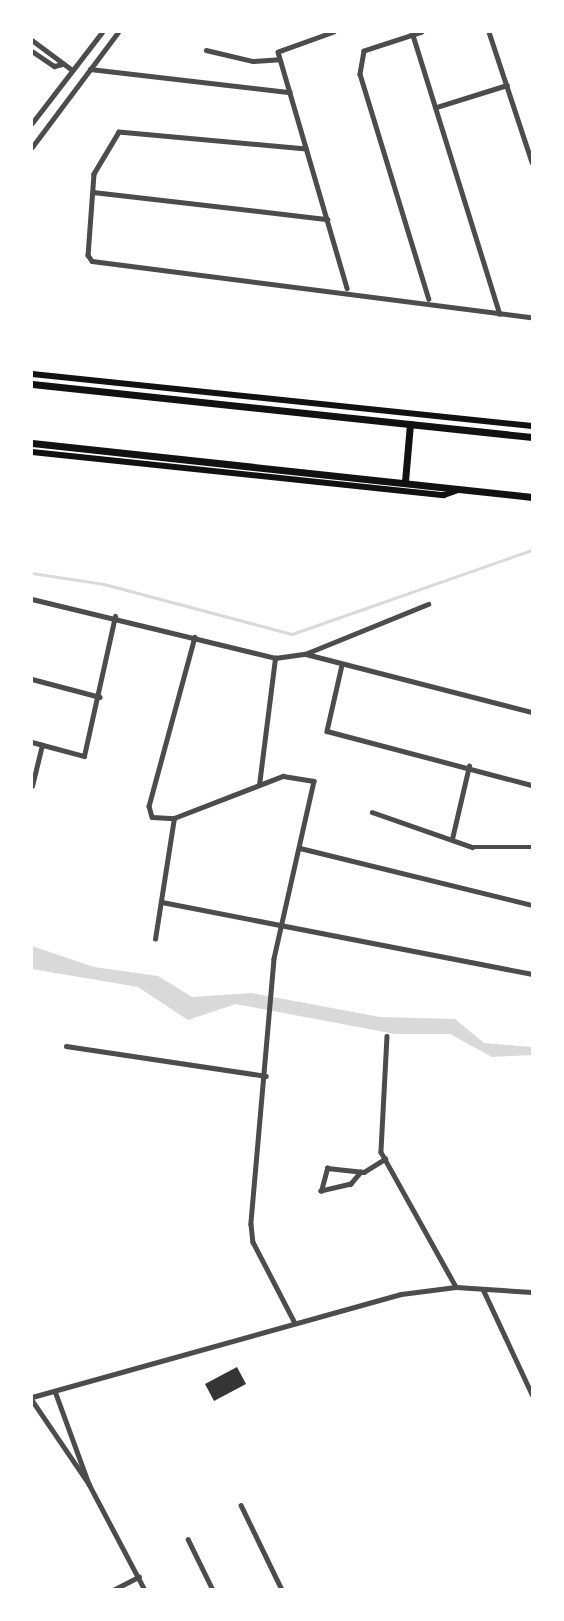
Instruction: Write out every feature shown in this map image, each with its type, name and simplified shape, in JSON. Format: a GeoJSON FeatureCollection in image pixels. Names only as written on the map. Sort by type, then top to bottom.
{"type":"FeatureCollection","features":[{"type":"Feature","properties":{"kind":"highway"},"geometry":{"type":"LineString","coordinates":[[32,384],[533,437]]}},
{"type":"Feature","properties":{"kind":"highway"},"geometry":{"type":"LineString","coordinates":[[405,481],[410,424]]}},
{"type":"Feature","properties":{"kind":"highway"},"geometry":{"type":"LineString","coordinates":[[32,443],[405,481],[458,490],[533,497]]}},
{"type":"Feature","properties":{"kind":"main road"},"geometry":{"type":"LineString","coordinates":[[32,374],[533,426]]}},
{"type":"Feature","properties":{"kind":"main road"},"geometry":{"type":"LineString","coordinates":[[32,452],[444,495],[458,490]]}},
{"type":"Feature","properties":{"kind":"street"},"geometry":{"type":"LineString","coordinates":[[32,123],[102,32]]}},
{"type":"Feature","properties":{"kind":"street"},"geometry":{"type":"LineString","coordinates":[[32,146],[118,32]]}},
{"type":"Feature","properties":{"kind":"street"},"geometry":{"type":"LineString","coordinates":[[334,32],[279,49],[279,59],[347,288]]}},
{"type":"Feature","properties":{"kind":"street"},"geometry":{"type":"LineString","coordinates":[[422,32],[364,51],[360,74],[429,299]]}},
{"type":"Feature","properties":{"kind":"street"},"geometry":{"type":"LineString","coordinates":[[489,32],[532,159]]}},
{"type":"Feature","properties":{"kind":"street"},"geometry":{"type":"LineString","coordinates":[[414,33],[500,314]]}},
{"type":"Feature","properties":{"kind":"street"},"geometry":{"type":"LineString","coordinates":[[32,40],[83,78]]}},
{"type":"Feature","properties":{"kind":"street"},"geometry":{"type":"LineString","coordinates":[[206,50],[279,59]]}},
{"type":"Feature","properties":{"kind":"street"},"geometry":{"type":"LineString","coordinates":[[32,51],[54,66],[63,64]]}},
{"type":"Feature","properties":{"kind":"street"},"geometry":{"type":"LineString","coordinates":[[90,69],[290,92]]}},
{"type":"Feature","properties":{"kind":"street"},"geometry":{"type":"LineString","coordinates":[[437,107],[507,85]]}},
{"type":"Feature","properties":{"kind":"street"},"geometry":{"type":"LineString","coordinates":[[306,149],[119,132],[99,159],[93,192],[88,255],[92,261],[347,288],[429,299],[500,314],[533,317]]}},
{"type":"Feature","properties":{"kind":"street"},"geometry":{"type":"LineString","coordinates":[[93,192],[327,219]]}},
{"type":"Feature","properties":{"kind":"street"},"geometry":{"type":"LineString","coordinates":[[32,599],[115,616],[275,658],[305,654],[428,604]]}},
{"type":"Feature","properties":{"kind":"street"},"geometry":{"type":"LineString","coordinates":[[32,742],[84,756],[100,697],[115,616]]}},
{"type":"Feature","properties":{"kind":"street"},"geometry":{"type":"LineString","coordinates":[[195,637],[149,806],[156,820],[174,818],[259,785],[299,775],[314,780],[281,924],[251,1224],[253,1242],[295,1323]]}},
{"type":"Feature","properties":{"kind":"street"},"geometry":{"type":"LineString","coordinates":[[305,654],[533,712]]}},
{"type":"Feature","properties":{"kind":"street"},"geometry":{"type":"LineString","coordinates":[[259,785],[275,658]]}},
{"type":"Feature","properties":{"kind":"street"},"geometry":{"type":"LineString","coordinates":[[342,665],[327,731],[469,766],[533,785]]}},
{"type":"Feature","properties":{"kind":"street"},"geometry":{"type":"LineString","coordinates":[[32,679],[100,697]]}},
{"type":"Feature","properties":{"kind":"street"},"geometry":{"type":"LineString","coordinates":[[32,786],[42,745]]}},
{"type":"Feature","properties":{"kind":"street"},"geometry":{"type":"LineString","coordinates":[[453,839],[469,766]]}},
{"type":"Feature","properties":{"kind":"street"},"geometry":{"type":"LineString","coordinates":[[372,812],[485,849],[533,847]]}},
{"type":"Feature","properties":{"kind":"street"},"geometry":{"type":"LineString","coordinates":[[155,939],[174,818]]}},
{"type":"Feature","properties":{"kind":"street"},"geometry":{"type":"LineString","coordinates":[[300,848],[533,905]]}},
{"type":"Feature","properties":{"kind":"street"},"geometry":{"type":"LineString","coordinates":[[162,902],[533,974]]}},
{"type":"Feature","properties":{"kind":"street"},"geometry":{"type":"LineString","coordinates":[[387,1036],[386,1159],[456,1287]]}},
{"type":"Feature","properties":{"kind":"street"},"geometry":{"type":"LineString","coordinates":[[66,1046],[266,1076]]}},
{"type":"Feature","properties":{"kind":"street"},"geometry":{"type":"LineString","coordinates":[[361,1172],[327,1168],[321,1191],[351,1184],[361,1172],[386,1159]]}},
{"type":"Feature","properties":{"kind":"street"},"geometry":{"type":"LineString","coordinates":[[89,1484],[74,1471],[32,1399],[295,1323],[456,1287],[533,1292]]}},
{"type":"Feature","properties":{"kind":"street"},"geometry":{"type":"LineString","coordinates":[[483,1289],[533,1394]]}},
{"type":"Feature","properties":{"kind":"street"},"geometry":{"type":"LineString","coordinates":[[55,1391],[89,1484],[145,1590]]}},
{"type":"Feature","properties":{"kind":"street"},"geometry":{"type":"LineString","coordinates":[[241,1505],[282,1590]]}},
{"type":"Feature","properties":{"kind":"street"},"geometry":{"type":"LineString","coordinates":[[188,1539],[213,1590]]}},
{"type":"Feature","properties":{"kind":"street"},"geometry":{"type":"LineString","coordinates":[[113,1590],[139,1577]]}},
{"type":"Feature","properties":{"kind":"shaded area"},"geometry":{"type":"Polygon","coordinates":[[[32,946],[94,967],[158,976],[192,997],[251,993],[380,1017],[455,1019],[484,1043],[532,1047],[532,1055],[492,1057],[450,1034],[395,1034],[236,1004],[188,1020],[138,987],[32,969],[32,946]]]}},
{"type":"Feature","properties":{"kind":"building"},"geometry":{"type":"Polygon","coordinates":[[[237,1367],[246,1384],[214,1401],[205,1384],[237,1367]]]}},
{"type":"Feature","properties":{"kind":"waterway"},"geometry":{"type":"LineString","coordinates":[[32,573],[104,584],[292,634],[532,550]]}}]}
